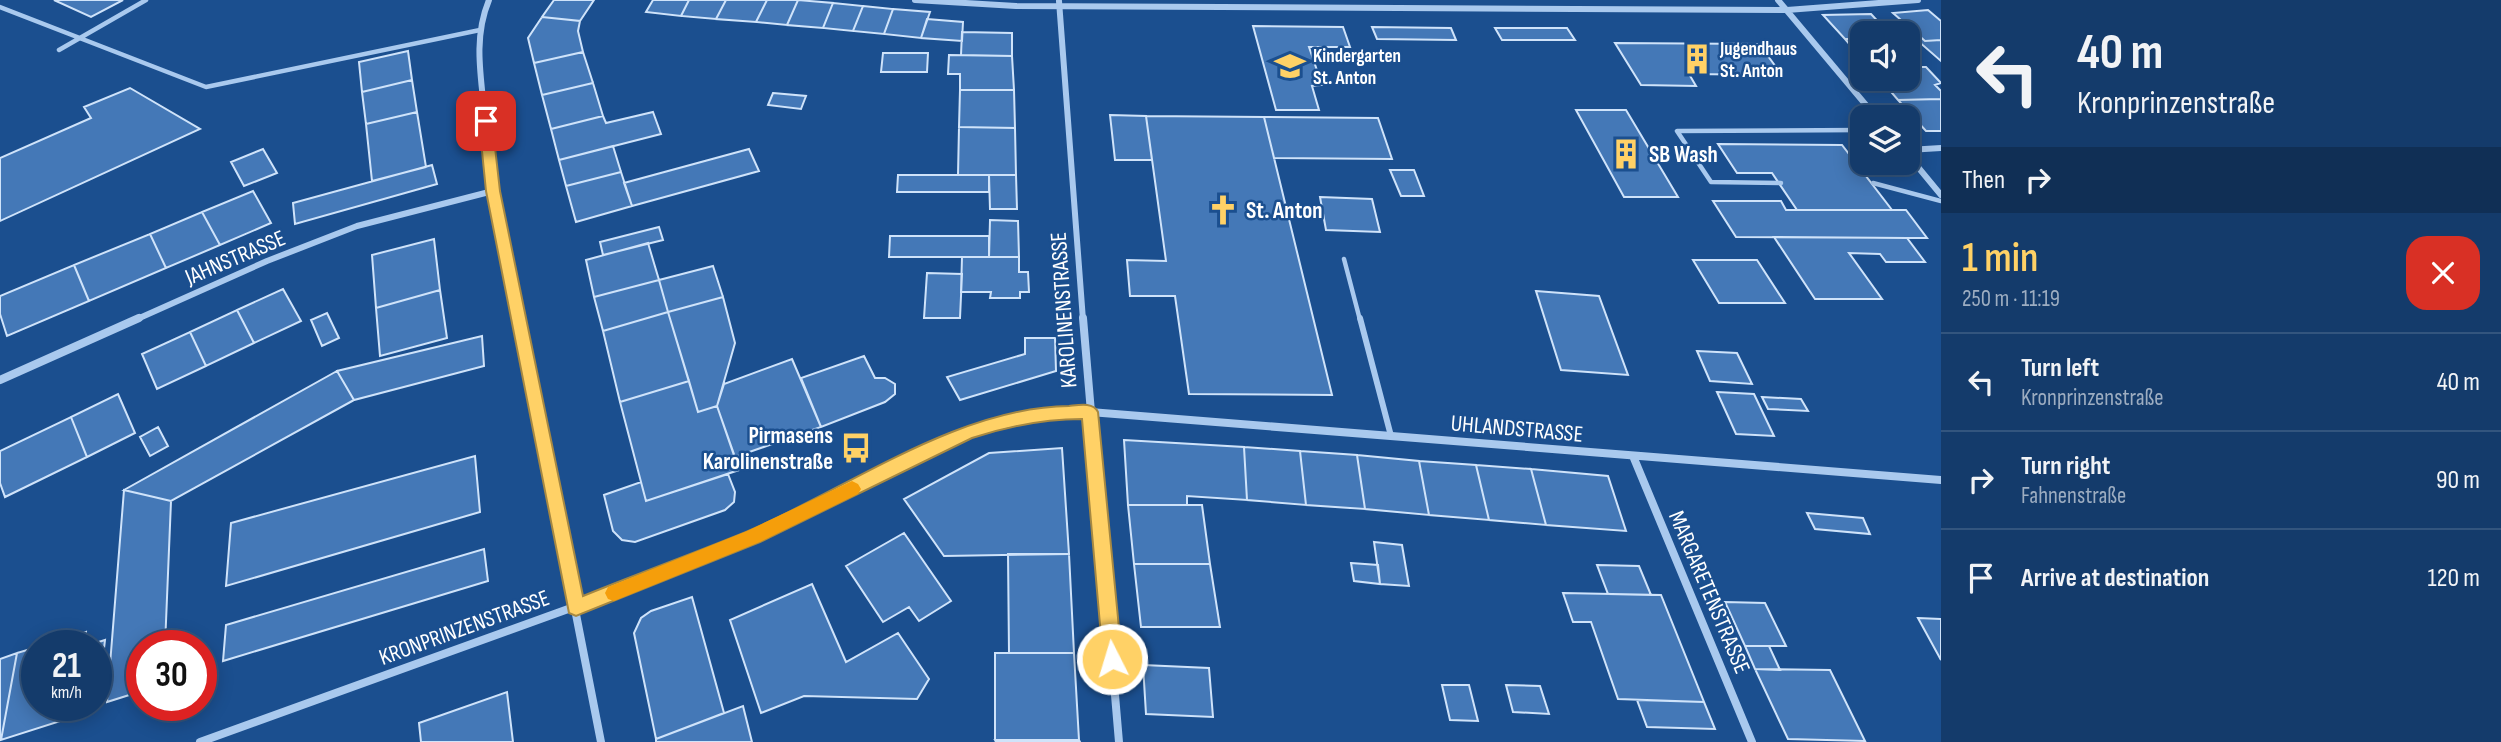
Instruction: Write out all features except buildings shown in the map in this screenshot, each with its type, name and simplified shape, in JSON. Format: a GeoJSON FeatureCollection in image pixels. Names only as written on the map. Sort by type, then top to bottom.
{"type":"FeatureCollection","features":[{"type":"Feature","properties":{"kind":"street"},"geometry":{"type":"LineString","coordinates":[[489,0],[482,16],[478,51],[493,191],[601,742]]}},
{"type":"Feature","properties":{"kind":"street"},"geometry":{"type":"LineString","coordinates":[[915,0],[965,4],[1059,2],[1425,9],[1787,10],[1918,0]]}},
{"type":"Feature","properties":{"kind":"street"},"geometry":{"type":"LineString","coordinates":[[1421,0],[1425,9]]}},
{"type":"Feature","properties":{"kind":"street"},"geometry":{"type":"LineString","coordinates":[[1778,0],[1866,105]]}},
{"type":"Feature","properties":{"kind":"street","name":"KAROLINENSTRASSE"},"geometry":{"type":"LineString","coordinates":[[1059,2],[1090,412],[1119,742]]}},
{"type":"Feature","properties":{"kind":"street"},"geometry":{"type":"LineString","coordinates":[[1920,151],[1941,148]]}},
{"type":"Feature","properties":{"kind":"street"},"geometry":{"type":"LineString","coordinates":[[1920,168],[1941,195]]}},
{"type":"Feature","properties":{"kind":"street","name":"JAHNSTRASSE"},"geometry":{"type":"LineString","coordinates":[[0,380],[267,261],[344,231],[493,191]]}},
{"type":"Feature","properties":{"kind":"street","name":"UHLANDSTRASSE"},"geometry":{"type":"LineString","coordinates":[[1090,412],[1941,480]]}},
{"type":"Feature","properties":{"kind":"street","name":"KRONPRINZENSTRASSE"},"geometry":{"type":"LineString","coordinates":[[200,742],[576,607],[753,537],[966,433],[1006,420],[1046,413],[1090,412]]}},
{"type":"Feature","properties":{"kind":"street","name":"MARGARETENSTRASSE"},"geometry":{"type":"LineString","coordinates":[[1633,457],[1752,742]]}},
{"type":"Feature","properties":{"kind":"lane"},"geometry":{"type":"LineString","coordinates":[[60,50],[146,0]]}},
{"type":"Feature","properties":{"kind":"lane"},"geometry":{"type":"LineString","coordinates":[[0,7],[79,40],[206,87],[480,30]]}},
{"type":"Feature","properties":{"kind":"lane"},"geometry":{"type":"LineString","coordinates":[[1782,183],[1711,183],[1677,131],[1850,131]]}},
{"type":"Feature","properties":{"kind":"lane"},"geometry":{"type":"LineString","coordinates":[[1873,183],[1941,201]]}},
{"type":"Feature","properties":{"kind":"lane"},"geometry":{"type":"LineString","coordinates":[[1344,259],[1391,436]]}},
{"type":"Feature","properties":{"kind":"slow traffic"},"geometry":{"type":"LineString","coordinates":[[614,593],[753,537],[852,489]]}},
{"type":"Feature","properties":{"kind":"place","name":"Jugendhaus St. Anton"},"geometry":{"type":"Point","coordinates":[1697,59]}},
{"type":"Feature","properties":{"kind":"place","name":"Kindergarten St. Anton"},"geometry":{"type":"Point","coordinates":[1290,66]}},
{"type":"Feature","properties":{"kind":"place","name":"SB Wash"},"geometry":{"type":"Point","coordinates":[1626,154]}},
{"type":"Feature","properties":{"kind":"place","name":"St. Anton"},"geometry":{"type":"Point","coordinates":[1223,210]}},
{"type":"Feature","properties":{"kind":"place","name":"Pirmasens Karolinenstraße"},"geometry":{"type":"Point","coordinates":[856,448]}},
{"type":"Feature","properties":{"kind":"route"},"geometry":{"type":"LineString","coordinates":[[486,121],[493,191],[576,607],[753,537],[966,433],[1006,420],[1046,413],[1090,412],[1112,659]]}}]}
